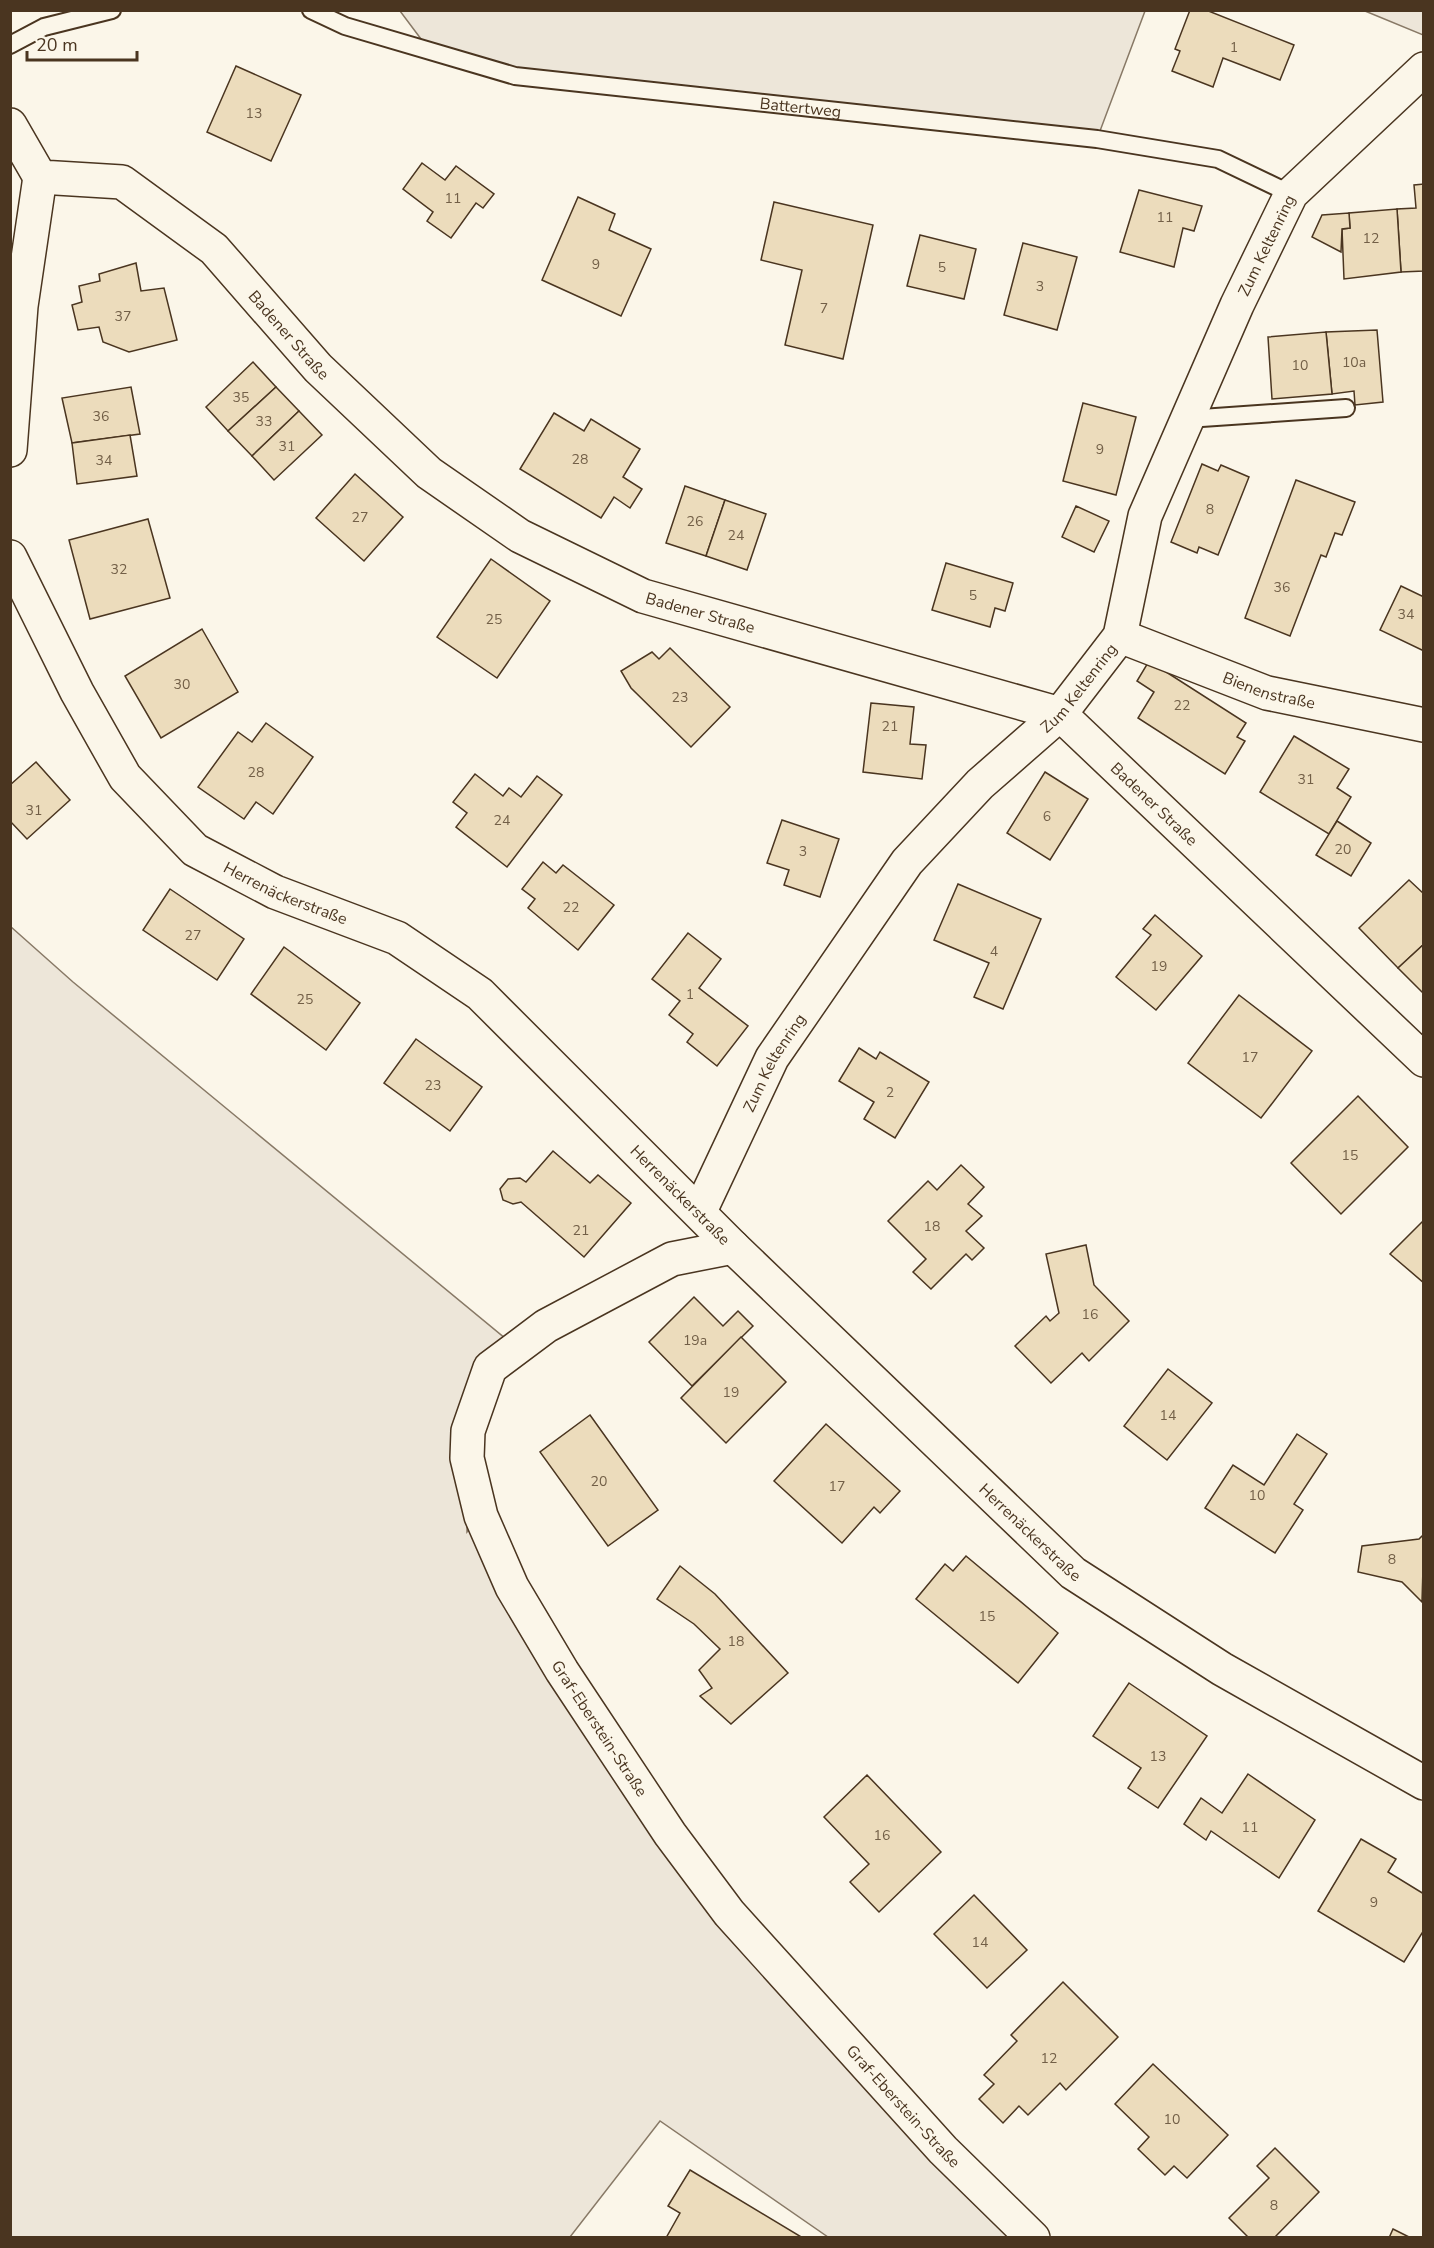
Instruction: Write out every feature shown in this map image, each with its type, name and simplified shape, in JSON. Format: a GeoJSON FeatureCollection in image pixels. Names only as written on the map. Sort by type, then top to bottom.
{"type":"FeatureCollection","features":[{"type":"Feature","properties":{"kind":"street","name":"Zum Keltenring"},"geometry":{"type":"LineString","coordinates":[[700,1211],[772,1058],[907,862],[980,784],[1060,714],[1120,636],[1145,516],[1237,305],[1291,194],[1424,69]]}},
{"type":"Feature","properties":{"kind":"street"},"geometry":{"type":"LineString","coordinates":[[10,125],[40,177],[21,306],[10,450]]}},
{"type":"Feature","properties":{"kind":"street","name":"Badener Straße"},"geometry":{"type":"LineString","coordinates":[[40,177],[122,182],[214,249],[318,368],[429,473],[520,536],[644,596],[1060,714],[1424,1060]]}},
{"type":"Feature","properties":{"kind":"street","name":"Herrenäckerstraße"},"geometry":{"type":"LineString","coordinates":[[10,557],[77,692],[124,777],[195,850],[275,892],[397,938],[480,994],[700,1211],[733,1247],[1073,1573],[1222,1669],[1424,1783]]}},
{"type":"Feature","properties":{"kind":"street","name":"Bienenstraße"},"geometry":{"type":"LineString","coordinates":[[1120,636],[1267,693],[1422,721]]}},
{"type":"Feature","properties":{"kind":"street","name":"Graf-Eberstein-Straße"},"geometry":{"type":"LineString","coordinates":[[733,1247],[672,1259],[546,1326],[490,1368],[468,1431],[467,1458],[481,1516],[512,1587],[562,1671],[670,1834],[729,1913],[943,2150],[1033,2238]]}},
{"type":"Feature","properties":{"kind":"lane"},"geometry":{"type":"LineString","coordinates":[[10,45],[44,27],[112,10]]}},
{"type":"Feature","properties":{"kind":"lane","name":"Battertweg"},"geometry":{"type":"LineString","coordinates":[[311,10],[345,26],[515,76],[1097,139],[1218,159],[1291,194]]}},
{"type":"Feature","properties":{"kind":"lane"},"geometry":{"type":"LineString","coordinates":[[1187,419],[1346,408]]}},
{"type":"Feature","properties":{"kind":"shaded area"},"geometry":{"type":"Polygon","coordinates":[[[400,11],[1145,11],[1097,139],[515,76],[430,51],[400,11]]]}},
{"type":"Feature","properties":{"kind":"shaded area"},"geometry":{"type":"Polygon","coordinates":[[[1365,11],[1423,11],[1423,35],[1365,11]]]}},
{"type":"Feature","properties":{"kind":"shaded area"},"geometry":{"type":"Polygon","coordinates":[[[10,926],[73,982],[517,1348],[468,1431],[467,1532],[481,1516],[729,1913],[1033,2237],[828,2237],[660,2121],[570,2237],[11,2237],[10,926]]]}},
{"type":"Feature","properties":{"kind":"building"},"geometry":{"type":"Polygon","coordinates":[[[1190,10],[1206,10],[1294,45],[1280,80],[1223,58],[1213,87],[1172,71],[1180,51],[1175,49],[1190,10]]]}},
{"type":"Feature","properties":{"kind":"building"},"geometry":{"type":"Polygon","coordinates":[[[236,66],[301,95],[271,161],[207,132],[236,66]]]}},
{"type":"Feature","properties":{"kind":"building"},"geometry":{"type":"Polygon","coordinates":[[[422,163],[445,180],[456,166],[494,194],[483,208],[476,203],[451,238],[427,221],[433,212],[403,189],[422,163]]]}},
{"type":"Feature","properties":{"kind":"building"},"geometry":{"type":"Polygon","coordinates":[[[1424,184],[1424,271],[1401,272],[1397,209],[1416,208],[1414,185],[1424,184]]]}},
{"type":"Feature","properties":{"kind":"building"},"geometry":{"type":"Polygon","coordinates":[[[1139,190],[1202,206],[1194,231],[1183,228],[1174,267],[1120,252],[1139,190]]]}},
{"type":"Feature","properties":{"kind":"building"},"geometry":{"type":"Polygon","coordinates":[[[578,197],[615,214],[609,230],[651,249],[621,316],[542,280],[578,197]]]}},
{"type":"Feature","properties":{"kind":"building"},"geometry":{"type":"Polygon","coordinates":[[[774,202],[873,225],[843,359],[785,345],[802,270],[761,260],[774,202]]]}},
{"type":"Feature","properties":{"kind":"building"},"geometry":{"type":"Polygon","coordinates":[[[1397,209],[1401,272],[1344,279],[1342,229],[1350,228],[1349,213],[1397,209]]]}},
{"type":"Feature","properties":{"kind":"building"},"geometry":{"type":"Polygon","coordinates":[[[1349,213],[1350,228],[1342,229],[1341,252],[1312,237],[1322,215],[1349,213]]]}},
{"type":"Feature","properties":{"kind":"building"},"geometry":{"type":"Polygon","coordinates":[[[920,235],[976,249],[964,299],[907,286],[920,235]]]}},
{"type":"Feature","properties":{"kind":"building"},"geometry":{"type":"Polygon","coordinates":[[[1023,243],[1077,257],[1057,330],[1004,315],[1023,243]]]}},
{"type":"Feature","properties":{"kind":"building"},"geometry":{"type":"Polygon","coordinates":[[[136,263],[141,291],[164,288],[177,340],[129,352],[103,342],[99,327],[78,330],[72,305],[82,302],[79,286],[100,281],[99,274],[136,263]]]}},
{"type":"Feature","properties":{"kind":"building"},"geometry":{"type":"Polygon","coordinates":[[[1377,330],[1383,402],[1355,405],[1354,391],[1332,394],[1326,332],[1377,330]]]}},
{"type":"Feature","properties":{"kind":"building"},"geometry":{"type":"Polygon","coordinates":[[[1326,332],[1332,394],[1272,399],[1268,337],[1326,332]]]}},
{"type":"Feature","properties":{"kind":"building"},"geometry":{"type":"Polygon","coordinates":[[[253,362],[276,387],[228,431],[206,407],[253,362]]]}},
{"type":"Feature","properties":{"kind":"building"},"geometry":{"type":"Polygon","coordinates":[[[131,387],[140,434],[72,443],[62,398],[131,387]]]}},
{"type":"Feature","properties":{"kind":"building"},"geometry":{"type":"Polygon","coordinates":[[[276,387],[299,411],[252,456],[228,431],[276,387]]]}},
{"type":"Feature","properties":{"kind":"building"},"geometry":{"type":"Polygon","coordinates":[[[1083,403],[1136,417],[1116,495],[1063,481],[1083,403]]]}},
{"type":"Feature","properties":{"kind":"building"},"geometry":{"type":"Polygon","coordinates":[[[299,411],[322,435],[274,480],[252,456],[299,411]]]}},
{"type":"Feature","properties":{"kind":"building"},"geometry":{"type":"Polygon","coordinates":[[[554,413],[584,431],[591,419],[640,449],[623,477],[642,489],[630,508],[614,497],[601,518],[520,469],[554,413]]]}},
{"type":"Feature","properties":{"kind":"building"},"geometry":{"type":"Polygon","coordinates":[[[130,435],[137,476],[77,484],[72,443],[130,435]]]}},
{"type":"Feature","properties":{"kind":"building"},"geometry":{"type":"Polygon","coordinates":[[[1202,464],[1218,471],[1221,465],[1249,477],[1218,555],[1199,547],[1197,553],[1171,542],[1202,464]]]}},
{"type":"Feature","properties":{"kind":"building"},"geometry":{"type":"Polygon","coordinates":[[[355,474],[403,517],[364,561],[316,518],[355,474]]]}},
{"type":"Feature","properties":{"kind":"building"},"geometry":{"type":"Polygon","coordinates":[[[1296,480],[1355,502],[1342,535],[1335,533],[1326,557],[1321,555],[1290,636],[1245,618],[1296,480]]]}},
{"type":"Feature","properties":{"kind":"building"},"geometry":{"type":"Polygon","coordinates":[[[685,486],[725,500],[706,556],[666,543],[685,486]]]}},
{"type":"Feature","properties":{"kind":"building"},"geometry":{"type":"Polygon","coordinates":[[[725,500],[766,514],[747,570],[706,556],[725,500]]]}},
{"type":"Feature","properties":{"kind":"building"},"geometry":{"type":"Polygon","coordinates":[[[1076,506],[1109,521],[1094,552],[1062,537],[1076,506]]]}},
{"type":"Feature","properties":{"kind":"building"},"geometry":{"type":"Polygon","coordinates":[[[148,519],[170,598],[90,619],[69,540],[148,519]]]}},
{"type":"Feature","properties":{"kind":"building"},"geometry":{"type":"Polygon","coordinates":[[[491,559],[550,601],[497,678],[437,637],[491,559]]]}},
{"type":"Feature","properties":{"kind":"building"},"geometry":{"type":"Polygon","coordinates":[[[946,563],[1013,583],[1005,611],[995,608],[990,627],[932,610],[946,563]]]}},
{"type":"Feature","properties":{"kind":"building"},"geometry":{"type":"Polygon","coordinates":[[[1401,586],[1424,597],[1424,651],[1380,630],[1401,586]]]}},
{"type":"Feature","properties":{"kind":"building"},"geometry":{"type":"Polygon","coordinates":[[[202,629],[238,692],[161,738],[125,676],[202,629]]]}},
{"type":"Feature","properties":{"kind":"building"},"geometry":{"type":"Polygon","coordinates":[[[670,648],[730,707],[691,747],[631,688],[621,671],[652,652],[659,659],[670,648]]]}},
{"type":"Feature","properties":{"kind":"building"},"geometry":{"type":"Polygon","coordinates":[[[1149,661],[1246,723],[1237,737],[1245,741],[1225,774],[1138,718],[1154,692],[1137,681],[1149,661]]]}},
{"type":"Feature","properties":{"kind":"building"},"geometry":{"type":"Polygon","coordinates":[[[871,703],[914,707],[910,744],[926,745],[922,779],[863,772],[871,703]]]}},
{"type":"Feature","properties":{"kind":"building"},"geometry":{"type":"Polygon","coordinates":[[[266,723],[313,757],[273,814],[256,802],[244,819],[198,787],[238,732],[252,742],[266,723]]]}},
{"type":"Feature","properties":{"kind":"building"},"geometry":{"type":"Polygon","coordinates":[[[1294,736],[1349,769],[1337,788],[1351,797],[1329,834],[1260,792],[1294,736]]]}},
{"type":"Feature","properties":{"kind":"building"},"geometry":{"type":"Polygon","coordinates":[[[36,762],[70,800],[27,839],[10,821],[10,785],[36,762]]]}},
{"type":"Feature","properties":{"kind":"building"},"geometry":{"type":"Polygon","coordinates":[[[1045,772],[1088,799],[1050,860],[1007,833],[1045,772]]]}},
{"type":"Feature","properties":{"kind":"building"},"geometry":{"type":"Polygon","coordinates":[[[475,774],[503,796],[509,788],[521,797],[537,776],[562,795],[507,867],[456,827],[467,813],[453,802],[475,774]]]}},
{"type":"Feature","properties":{"kind":"building"},"geometry":{"type":"Polygon","coordinates":[[[782,820],[839,839],[820,897],[784,885],[789,870],[767,863],[782,820]]]}},
{"type":"Feature","properties":{"kind":"building"},"geometry":{"type":"Polygon","coordinates":[[[1337,821],[1371,843],[1351,876],[1316,855],[1337,821]]]}},
{"type":"Feature","properties":{"kind":"building"},"geometry":{"type":"Polygon","coordinates":[[[543,862],[556,873],[563,865],[614,905],[578,950],[528,908],[535,899],[522,889],[543,862]]]}},
{"type":"Feature","properties":{"kind":"building"},"geometry":{"type":"Polygon","coordinates":[[[1409,880],[1424,894],[1424,944],[1398,968],[1359,928],[1409,880]]]}},
{"type":"Feature","properties":{"kind":"building"},"geometry":{"type":"Polygon","coordinates":[[[958,884],[1041,919],[1003,1009],[974,997],[989,963],[934,940],[958,884]]]}},
{"type":"Feature","properties":{"kind":"building"},"geometry":{"type":"Polygon","coordinates":[[[170,889],[244,939],[217,980],[143,930],[170,889]]]}},
{"type":"Feature","properties":{"kind":"building"},"geometry":{"type":"Polygon","coordinates":[[[1155,915],[1202,956],[1156,1010],[1116,977],[1151,935],[1143,929],[1155,915]]]}},
{"type":"Feature","properties":{"kind":"building"},"geometry":{"type":"Polygon","coordinates":[[[688,933],[721,959],[699,988],[748,1026],[717,1066],[687,1042],[693,1034],[669,1015],[680,1001],[652,979],[688,933]]]}},
{"type":"Feature","properties":{"kind":"building"},"geometry":{"type":"Polygon","coordinates":[[[1424,944],[1424,994],[1398,968],[1424,944]]]}},
{"type":"Feature","properties":{"kind":"building"},"geometry":{"type":"Polygon","coordinates":[[[284,947],[360,1003],[326,1050],[251,994],[284,947]]]}},
{"type":"Feature","properties":{"kind":"building"},"geometry":{"type":"Polygon","coordinates":[[[1239,995],[1312,1051],[1261,1118],[1188,1063],[1239,995]]]}},
{"type":"Feature","properties":{"kind":"building"},"geometry":{"type":"Polygon","coordinates":[[[416,1039],[482,1087],[450,1131],[384,1083],[416,1039]]]}},
{"type":"Feature","properties":{"kind":"building"},"geometry":{"type":"Polygon","coordinates":[[[859,1048],[876,1059],[880,1052],[929,1082],[895,1138],[864,1119],[874,1102],[839,1081],[859,1048]]]}},
{"type":"Feature","properties":{"kind":"building"},"geometry":{"type":"Polygon","coordinates":[[[1358,1096],[1408,1147],[1341,1214],[1291,1163],[1358,1096]]]}},
{"type":"Feature","properties":{"kind":"building"},"geometry":{"type":"Polygon","coordinates":[[[553,1151],[590,1183],[598,1175],[631,1203],[584,1257],[521,1202],[513,1204],[503,1200],[500,1189],[508,1179],[520,1178],[526,1182],[553,1151]]]}},
{"type":"Feature","properties":{"kind":"building"},"geometry":{"type":"Polygon","coordinates":[[[961,1165],[984,1187],[968,1204],[982,1216],[966,1231],[984,1248],[972,1260],[966,1254],[931,1289],[913,1272],[926,1259],[888,1221],[928,1181],[937,1190],[961,1165]]]}},
{"type":"Feature","properties":{"kind":"building"},"geometry":{"type":"Polygon","coordinates":[[[1424,1220],[1424,1283],[1390,1254],[1424,1220]]]}},
{"type":"Feature","properties":{"kind":"building"},"geometry":{"type":"Polygon","coordinates":[[[1086,1245],[1094,1285],[1129,1321],[1089,1361],[1082,1353],[1051,1383],[1015,1346],[1046,1316],[1050,1321],[1059,1313],[1046,1254],[1086,1245]]]}},
{"type":"Feature","properties":{"kind":"building"},"geometry":{"type":"Polygon","coordinates":[[[694,1297],[723,1326],[738,1311],[753,1326],[692,1386],[649,1342],[694,1297]]]}},
{"type":"Feature","properties":{"kind":"building"},"geometry":{"type":"Polygon","coordinates":[[[741,1337],[786,1382],[726,1443],[681,1398],[741,1337]]]}},
{"type":"Feature","properties":{"kind":"building"},"geometry":{"type":"Polygon","coordinates":[[[1168,1369],[1212,1403],[1167,1460],[1124,1426],[1168,1369]]]}},
{"type":"Feature","properties":{"kind":"building"},"geometry":{"type":"Polygon","coordinates":[[[590,1415],[658,1510],[608,1546],[540,1452],[590,1415]]]}},
{"type":"Feature","properties":{"kind":"building"},"geometry":{"type":"Polygon","coordinates":[[[826,1424],[900,1491],[880,1513],[874,1507],[842,1543],[774,1481],[826,1424]]]}},
{"type":"Feature","properties":{"kind":"building"},"geometry":{"type":"Polygon","coordinates":[[[1297,1434],[1327,1454],[1294,1504],[1303,1510],[1275,1553],[1205,1508],[1233,1465],[1264,1485],[1297,1434]]]}},
{"type":"Feature","properties":{"kind":"building"},"geometry":{"type":"Polygon","coordinates":[[[1424,1534],[1422,1602],[1402,1582],[1358,1572],[1362,1546],[1419,1539],[1424,1534]]]}},
{"type":"Feature","properties":{"kind":"building"},"geometry":{"type":"Polygon","coordinates":[[[966,1556],[1058,1633],[1018,1683],[916,1599],[945,1564],[953,1571],[966,1556]]]}},
{"type":"Feature","properties":{"kind":"building"},"geometry":{"type":"Polygon","coordinates":[[[680,1566],[715,1594],[788,1673],[731,1724],[700,1696],[712,1688],[699,1670],[720,1649],[694,1624],[657,1599],[680,1566]]]}},
{"type":"Feature","properties":{"kind":"building"},"geometry":{"type":"Polygon","coordinates":[[[1129,1683],[1207,1736],[1158,1808],[1128,1788],[1141,1768],[1093,1736],[1129,1683]]]}},
{"type":"Feature","properties":{"kind":"building"},"geometry":{"type":"Polygon","coordinates":[[[1248,1774],[1315,1820],[1279,1878],[1211,1831],[1206,1840],[1184,1824],[1201,1798],[1222,1813],[1248,1774]]]}},
{"type":"Feature","properties":{"kind":"building"},"geometry":{"type":"Polygon","coordinates":[[[867,1775],[941,1852],[879,1912],[850,1882],[869,1864],[824,1817],[867,1775]]]}},
{"type":"Feature","properties":{"kind":"building"},"geometry":{"type":"Polygon","coordinates":[[[1361,1839],[1396,1859],[1388,1872],[1424,1894],[1424,1930],[1404,1962],[1318,1911],[1361,1839]]]}},
{"type":"Feature","properties":{"kind":"building"},"geometry":{"type":"Polygon","coordinates":[[[974,1895],[1027,1950],[987,1988],[934,1934],[974,1895]]]}},
{"type":"Feature","properties":{"kind":"building"},"geometry":{"type":"Polygon","coordinates":[[[1063,1982],[1118,2037],[1066,2090],[1060,2083],[1028,2115],[1019,2106],[1003,2123],[979,2099],[994,2084],[984,2075],[1017,2041],[1011,2035],[1063,1982]]]}},
{"type":"Feature","properties":{"kind":"building"},"geometry":{"type":"Polygon","coordinates":[[[1153,2064],[1228,2135],[1187,2178],[1174,2166],[1165,2175],[1138,2149],[1149,2137],[1115,2104],[1153,2064]]]}},
{"type":"Feature","properties":{"kind":"building"},"geometry":{"type":"Polygon","coordinates":[[[1275,2148],[1319,2192],[1274,2238],[1249,2238],[1229,2218],[1269,2178],[1257,2166],[1275,2148]]]}},
{"type":"Feature","properties":{"kind":"building"},"geometry":{"type":"Polygon","coordinates":[[[690,2170],[803,2238],[666,2238],[680,2213],[668,2206],[690,2170]]]}},
{"type":"Feature","properties":{"kind":"building"},"geometry":{"type":"Polygon","coordinates":[[[1393,2229],[1411,2238],[1389,2238],[1393,2229]]]}}]}
